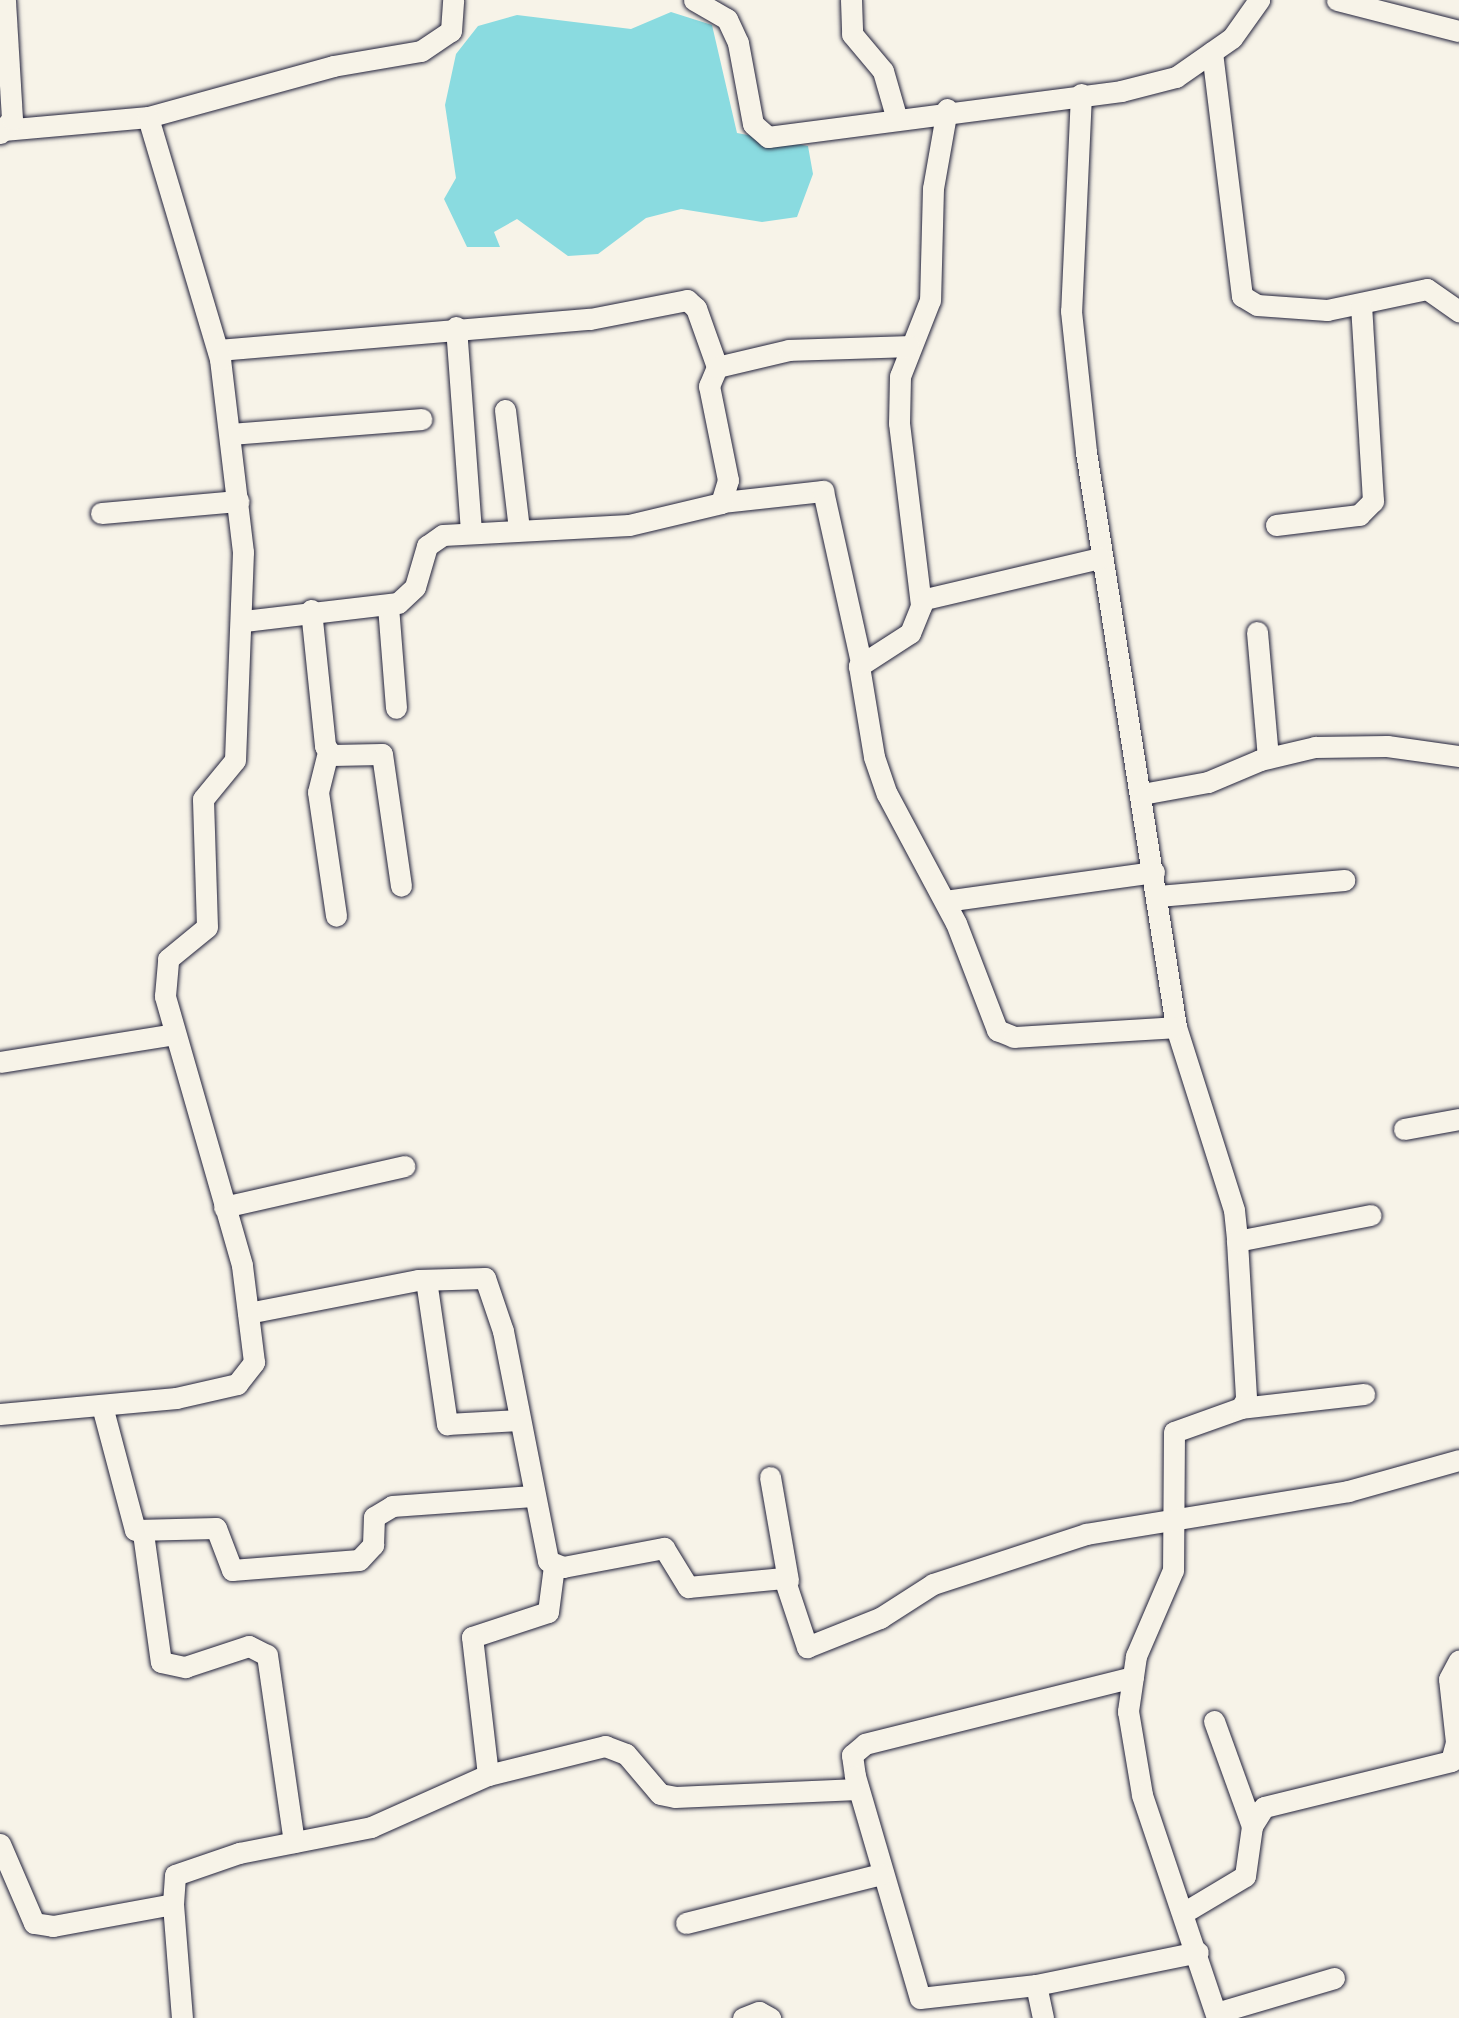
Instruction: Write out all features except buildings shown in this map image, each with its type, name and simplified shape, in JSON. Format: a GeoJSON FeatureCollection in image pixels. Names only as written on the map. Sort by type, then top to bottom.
{"type":"FeatureCollection","features":[{"type":"Feature","properties":{"kind":"street"},"geometry":{"type":"LineString","coordinates":[[1,132],[12,119],[5,0]]}},
{"type":"Feature","properties":{"kind":"street"},"geometry":{"type":"LineString","coordinates":[[1,132],[148,117],[333,66],[421,51],[452,31],[453,0]]}},
{"type":"Feature","properties":{"kind":"street"},"geometry":{"type":"LineString","coordinates":[[694,0],[727,19],[758,134],[837,132],[896,116],[1081,94],[1176,77],[1232,38],[1259,0]]}},
{"type":"Feature","properties":{"kind":"street"},"geometry":{"type":"LineString","coordinates":[[851,0],[852,34],[883,71],[896,116]]}},
{"type":"Feature","properties":{"kind":"street"},"geometry":{"type":"LineString","coordinates":[[1337,0],[1459,31]]}},
{"type":"Feature","properties":{"kind":"street"},"geometry":{"type":"LineString","coordinates":[[1212,52],[1242,296],[1257,305],[1327,310],[1427,289],[1459,311]]}},
{"type":"Feature","properties":{"kind":"street"},"geometry":{"type":"LineString","coordinates":[[1081,94],[1071,311],[1100,558],[1142,794],[1176,1027],[1234,1210],[1237,1241],[1236,1308],[1247,1386],[1241,1408]]}},
{"type":"Feature","properties":{"kind":"street"},"geometry":{"type":"LineString","coordinates":[[861,663],[910,633],[921,600],[899,423],[900,376],[909,346],[930,300],[933,188],[947,109]]}},
{"type":"Feature","properties":{"kind":"street"},"geometry":{"type":"LineString","coordinates":[[0,1414],[102,1406],[237,1384],[254,1363],[248,1313],[224,1207],[165,996],[168,959],[207,927],[202,799],[235,760],[244,621],[239,501],[218,350],[148,117]]}},
{"type":"Feature","properties":{"kind":"street"},"geometry":{"type":"LineString","coordinates":[[218,350],[456,327],[590,319],[687,300],[696,308],[717,368],[709,386],[728,481],[723,502]]}},
{"type":"Feature","properties":{"kind":"street"},"geometry":{"type":"LineString","coordinates":[[1276,525],[1359,515],[1373,501],[1361,305]]}},
{"type":"Feature","properties":{"kind":"street"},"geometry":{"type":"LineString","coordinates":[[456,327],[471,532]]}},
{"type":"Feature","properties":{"kind":"street"},"geometry":{"type":"LineString","coordinates":[[717,368],[789,350],[909,346]]}},
{"type":"Feature","properties":{"kind":"street"},"geometry":{"type":"LineString","coordinates":[[505,410],[519,530]]}},
{"type":"Feature","properties":{"kind":"street"},"geometry":{"type":"LineString","coordinates":[[231,434],[421,419]]}},
{"type":"Feature","properties":{"kind":"street"},"geometry":{"type":"LineString","coordinates":[[244,621],[311,610],[388,606],[415,587],[432,539],[471,532],[629,525],[723,502],[823,491],[861,663],[857,678],[887,794],[945,901],[993,1022],[1005,1035],[1176,1027]]}},
{"type":"Feature","properties":{"kind":"street"},"geometry":{"type":"LineString","coordinates":[[101,513],[239,501]]}},
{"type":"Feature","properties":{"kind":"street"},"geometry":{"type":"LineString","coordinates":[[921,600],[1100,558]]}},
{"type":"Feature","properties":{"kind":"street"},"geometry":{"type":"LineString","coordinates":[[388,606],[396,708]]}},
{"type":"Feature","properties":{"kind":"street"},"geometry":{"type":"LineString","coordinates":[[311,610],[328,752],[317,792],[336,916]]}},
{"type":"Feature","properties":{"kind":"street"},"geometry":{"type":"LineString","coordinates":[[1257,632],[1268,758]]}},
{"type":"Feature","properties":{"kind":"street"},"geometry":{"type":"LineString","coordinates":[[1142,794],[1208,782],[1268,758],[1315,747],[1387,746],[1459,756]]}},
{"type":"Feature","properties":{"kind":"street"},"geometry":{"type":"LineString","coordinates":[[328,752],[382,754],[401,886]]}},
{"type":"Feature","properties":{"kind":"street"},"geometry":{"type":"LineString","coordinates":[[945,901],[1154,872]]}},
{"type":"Feature","properties":{"kind":"street"},"geometry":{"type":"LineString","coordinates":[[1158,895],[1343,880]]}},
{"type":"Feature","properties":{"kind":"street"},"geometry":{"type":"LineString","coordinates":[[0,1062],[175,1034]]}},
{"type":"Feature","properties":{"kind":"street"},"geometry":{"type":"LineString","coordinates":[[1404,1129],[1459,1119]]}},
{"type":"Feature","properties":{"kind":"street"},"geometry":{"type":"LineString","coordinates":[[224,1207],[404,1166]]}},
{"type":"Feature","properties":{"kind":"street"},"geometry":{"type":"LineString","coordinates":[[1237,1241],[1371,1215]]}},
{"type":"Feature","properties":{"kind":"street"},"geometry":{"type":"LineString","coordinates":[[248,1313],[426,1280],[479,1274],[490,1285],[544,1553],[554,1566],[548,1612],[472,1637],[488,1775]]}},
{"type":"Feature","properties":{"kind":"street"},"geometry":{"type":"LineString","coordinates":[[426,1280],[447,1424],[519,1420]]}},
{"type":"Feature","properties":{"kind":"street"},"geometry":{"type":"LineString","coordinates":[[1334,1978],[1216,2016],[1198,1952],[1142,1795],[1128,1711],[1133,1677],[1173,1570],[1174,1432],[1241,1408],[1364,1394]]}},
{"type":"Feature","properties":{"kind":"street"},"geometry":{"type":"LineString","coordinates":[[102,1406],[130,1522],[143,1533],[161,1662],[185,1667],[249,1646],[267,1654],[294,1842]]}},
{"type":"Feature","properties":{"kind":"street"},"geometry":{"type":"LineString","coordinates":[[770,1477],[800,1640],[811,1647],[989,1563],[1106,1528],[1348,1491],[1459,1460]]}},
{"type":"Feature","properties":{"kind":"street"},"geometry":{"type":"LineString","coordinates":[[143,1533],[216,1528],[232,1570],[359,1560],[373,1545],[380,1510],[533,1496]]}},
{"type":"Feature","properties":{"kind":"street"},"geometry":{"type":"LineString","coordinates":[[554,1566],[664,1548],[688,1587],[788,1580]]}},
{"type":"Feature","properties":{"kind":"street"},"geometry":{"type":"LineString","coordinates":[[1183,1913],[1245,1876],[1256,1814],[1280,1798],[1451,1761],[1456,1742],[1449,1679],[1459,1660]]}},
{"type":"Feature","properties":{"kind":"street"},"geometry":{"type":"LineString","coordinates":[[1133,1677],[865,1744],[852,1755],[858,1789],[916,1996],[926,2000],[1036,1985],[1198,1952]]}},
{"type":"Feature","properties":{"kind":"street"},"geometry":{"type":"LineString","coordinates":[[1214,1721],[1252,1826]]}},
{"type":"Feature","properties":{"kind":"street"},"geometry":{"type":"LineString","coordinates":[[182,2018],[173,1904],[175,1875],[294,1842],[371,1827],[488,1775],[605,1746],[626,1754],[660,1794],[675,1797],[858,1789]]}},
{"type":"Feature","properties":{"kind":"street"},"geometry":{"type":"LineString","coordinates":[[0,1844],[34,1923],[53,1926],[173,1904]]}},
{"type":"Feature","properties":{"kind":"street"},"geometry":{"type":"LineString","coordinates":[[686,1923],[881,1874]]}},
{"type":"Feature","properties":{"kind":"street"},"geometry":{"type":"LineString","coordinates":[[1036,1985],[1043,2018]]}},
{"type":"Feature","properties":{"kind":"street"},"geometry":{"type":"LineString","coordinates":[[743,2018],[758,2012],[770,2018]]}},
{"type":"Feature","properties":{"kind":"water"},"geometry":{"type":"Polygon","coordinates":[[[671,12],[712,25],[737,133],[808,146],[813,174],[797,217],[762,222],[681,209],[646,218],[598,254],[568,256],[517,219],[494,232],[500,247],[467,247],[444,199],[456,178],[445,105],[456,54],[478,26],[517,15],[631,29],[671,12]]]}}]}
